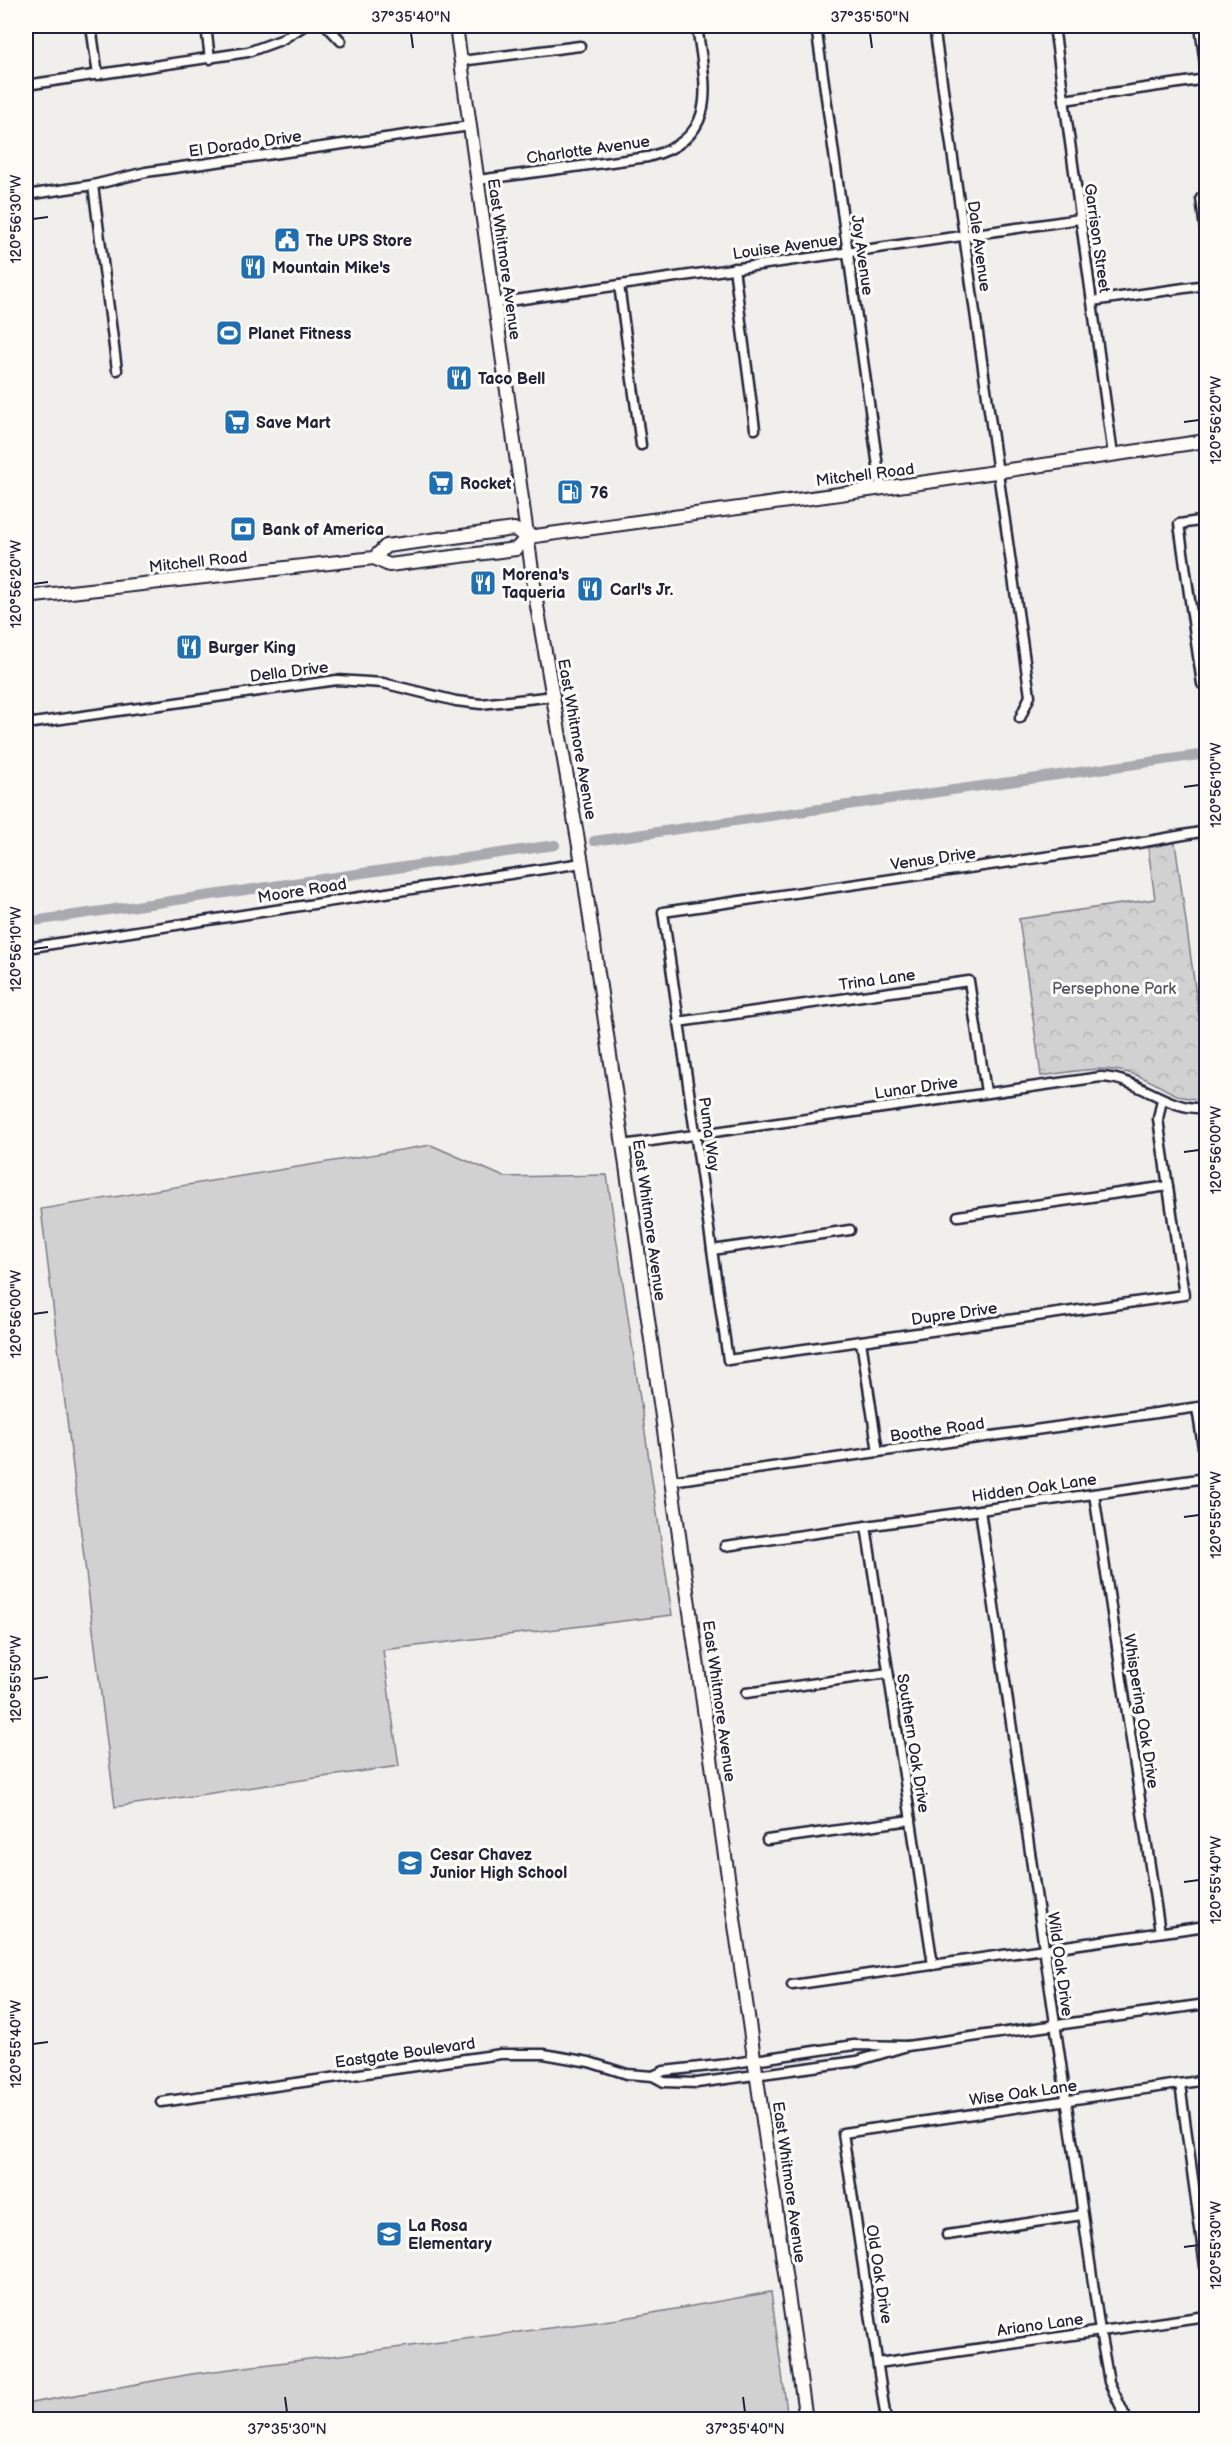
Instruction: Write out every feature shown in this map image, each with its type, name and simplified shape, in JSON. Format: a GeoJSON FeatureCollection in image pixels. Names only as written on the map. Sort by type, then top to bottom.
{"type":"FeatureCollection","features":[{"type":"Feature","properties":{"kind":"main road","name":"East Whitmore Avenue"},"geometry":{"type":"LineString","coordinates":[[456,26],[537,606],[555,696],[582,862],[806,2420]]}},
{"type":"Feature","properties":{"kind":"main road","name":"Mitchell Road"},"geometry":{"type":"LineString","coordinates":[[26,597],[374,558],[389,566],[516,549],[528,537],[1206,441]]}},
{"type":"Feature","properties":{"kind":"main road","name":"Mitchell Road"},"geometry":{"type":"LineString","coordinates":[[374,558],[386,546],[514,529],[528,537]]}},
{"type":"Feature","properties":{"kind":"street"},"geometry":{"type":"LineString","coordinates":[[91,26],[98,75]]}},
{"type":"Feature","properties":{"kind":"street"},"geometry":{"type":"LineString","coordinates":[[206,26],[210,59]]}},
{"type":"Feature","properties":{"kind":"street"},"geometry":{"type":"LineString","coordinates":[[26,85],[210,59],[265,47],[304,26]]}},
{"type":"Feature","properties":{"kind":"street"},"geometry":{"type":"LineString","coordinates":[[327,26],[341,41]]}},
{"type":"Feature","properties":{"kind":"street","name":"Charlotte Avenue"},"geometry":{"type":"LineString","coordinates":[[478,180],[648,157],[684,142],[696,129],[702,117],[706,97],[697,26]]}},
{"type":"Feature","properties":{"kind":"street","name":"Joy Avenue"},"geometry":{"type":"LineString","coordinates":[[816,26],[881,488]]}},
{"type":"Feature","properties":{"kind":"street","name":"Dale Avenue"},"geometry":{"type":"LineString","coordinates":[[934,26],[1030,696],[1020,718]]}},
{"type":"Feature","properties":{"kind":"street","name":"Garrison Street"},"geometry":{"type":"LineString","coordinates":[[1054,26],[1113,455]]}},
{"type":"Feature","properties":{"kind":"street"},"geometry":{"type":"LineString","coordinates":[[1200,26],[1206,72]]}},
{"type":"Feature","properties":{"kind":"street"},"geometry":{"type":"LineString","coordinates":[[461,61],[580,46]]}},
{"type":"Feature","properties":{"kind":"street"},"geometry":{"type":"LineString","coordinates":[[1064,99],[1206,79]]}},
{"type":"Feature","properties":{"kind":"street","name":"El Dorado Drive"},"geometry":{"type":"LineString","coordinates":[[26,195],[93,185],[146,172],[470,126]]}},
{"type":"Feature","properties":{"kind":"street"},"geometry":{"type":"LineString","coordinates":[[93,185],[117,370]]}},
{"type":"Feature","properties":{"kind":"street"},"geometry":{"type":"LineString","coordinates":[[1201,198],[1206,237]]}},
{"type":"Feature","properties":{"kind":"street","name":"Louise Avenue"},"geometry":{"type":"LineString","coordinates":[[495,303],[1080,219]]}},
{"type":"Feature","properties":{"kind":"street"},"geometry":{"type":"LineString","coordinates":[[734,268],[755,429]]}},
{"type":"Feature","properties":{"kind":"street"},"geometry":{"type":"LineString","coordinates":[[619,285],[641,445]]}},
{"type":"Feature","properties":{"kind":"street"},"geometry":{"type":"LineString","coordinates":[[1092,302],[1206,285]]}},
{"type":"Feature","properties":{"kind":"street"},"geometry":{"type":"LineString","coordinates":[[1204,684],[1179,524],[1206,520]]}},
{"type":"Feature","properties":{"kind":"street","name":"Della Drive"},"geometry":{"type":"LineString","coordinates":[[26,724],[337,680],[383,682],[456,701],[482,704],[555,696]]}},
{"type":"Feature","properties":{"kind":"street","name":"Venus Drive"},"geometry":{"type":"LineString","coordinates":[[663,912],[1110,848],[1206,831]]}},
{"type":"Feature","properties":{"kind":"street","name":"Moore Road"},"geometry":{"type":"LineString","coordinates":[[26,948],[582,862]]}},
{"type":"Feature","properties":{"kind":"street","name":"Puma Way"},"geometry":{"type":"LineString","coordinates":[[663,912],[728,1360]]}},
{"type":"Feature","properties":{"kind":"street","name":"Trina Lane"},"geometry":{"type":"LineString","coordinates":[[678,1022],[969,981],[986,1092]]}},
{"type":"Feature","properties":{"kind":"street","name":"Lunar Drive"},"geometry":{"type":"LineString","coordinates":[[623,1145],[986,1092],[1109,1077],[1133,1082],[1161,1099],[1185,1107],[1206,1108]]}},
{"type":"Feature","properties":{"kind":"street"},"geometry":{"type":"LineString","coordinates":[[958,1216],[1168,1186],[1158,1119],[1161,1099]]}},
{"type":"Feature","properties":{"kind":"street","name":"Dupre Drive"},"geometry":{"type":"LineString","coordinates":[[728,1360],[1184,1295],[1168,1186]]}},
{"type":"Feature","properties":{"kind":"street"},"geometry":{"type":"LineString","coordinates":[[712,1250],[850,1230]]}},
{"type":"Feature","properties":{"kind":"street"},"geometry":{"type":"LineString","coordinates":[[861,1341],[878,1452]]}},
{"type":"Feature","properties":{"kind":"street"},"geometry":{"type":"LineString","coordinates":[[1202,1407],[1206,1467]]}},
{"type":"Feature","properties":{"kind":"street","name":"Boothe Road"},"geometry":{"type":"LineString","coordinates":[[671,1481],[1202,1407]]}},
{"type":"Feature","properties":{"kind":"street","name":"Hidden Oak Lane"},"geometry":{"type":"LineString","coordinates":[[725,1546],[1206,1478]]}},
{"type":"Feature","properties":{"kind":"street","name":"Whispering Oak Drive"},"geometry":{"type":"LineString","coordinates":[[1094,1494],[1160,1932]]}},
{"type":"Feature","properties":{"kind":"street","name":"Wild Oak Drive"},"geometry":{"type":"LineString","coordinates":[[980,1510],[1100,2331],[1110,2382],[1127,2420]]}},
{"type":"Feature","properties":{"kind":"street","name":"Southern Oak Drive"},"geometry":{"type":"LineString","coordinates":[[866,1526],[933,1965]]}},
{"type":"Feature","properties":{"kind":"street"},"geometry":{"type":"LineString","coordinates":[[746,1693],[888,1673]]}},
{"type":"Feature","properties":{"kind":"street"},"geometry":{"type":"LineString","coordinates":[[767,1840],[911,1820]]}},
{"type":"Feature","properties":{"kind":"street"},"geometry":{"type":"LineString","coordinates":[[792,1985],[1206,1926]]}},
{"type":"Feature","properties":{"kind":"street","name":"Eastgate Boulevard"},"geometry":{"type":"LineString","coordinates":[[653,2076],[664,2071],[854,2045],[907,2046],[1206,2004]]}},
{"type":"Feature","properties":{"kind":"street","name":"Eastgate Boulevard"},"geometry":{"type":"LineString","coordinates":[[161,2102],[501,2054],[544,2054],[589,2062],[627,2074],[653,2076],[664,2082],[697,2083],[857,2061],[907,2046]]}},
{"type":"Feature","properties":{"kind":"street","name":"Wise Oak Lane"},"geometry":{"type":"LineString","coordinates":[[843,2133],[1206,2080]]}},
{"type":"Feature","properties":{"kind":"street"},"geometry":{"type":"LineString","coordinates":[[1180,2084],[1206,2273]]}},
{"type":"Feature","properties":{"kind":"street","name":"Old Oak Drive"},"geometry":{"type":"LineString","coordinates":[[843,2133],[886,2420]]}},
{"type":"Feature","properties":{"kind":"street"},"geometry":{"type":"LineString","coordinates":[[947,2235],[1082,2215]]}},
{"type":"Feature","properties":{"kind":"street","name":"Ariano Lane"},"geometry":{"type":"LineString","coordinates":[[878,2363],[1206,2316]]}},
{"type":"Feature","properties":{"kind":"green space","name":"Persephone Park"},"geometry":{"type":"Polygon","coordinates":[[[1175,842],[1206,1068],[1206,1099],[1176,1095],[1143,1077],[1122,1071],[1099,1069],[1041,1076],[1019,919],[1155,899],[1148,848],[1175,842]]]}},
{"type":"Feature","properties":{"kind":"green space"},"geometry":{"type":"Polygon","coordinates":[[[431,1145],[504,1177],[607,1175],[672,1615],[383,1650],[399,1766],[115,1807],[41,1209],[431,1145]]]}},
{"type":"Feature","properties":{"kind":"green space"},"geometry":{"type":"Polygon","coordinates":[[[771,2292],[788,2419],[26,2419],[26,2404],[192,2374],[619,2319],[771,2292]]]}},
{"type":"Feature","properties":{"kind":"waterway"},"geometry":{"type":"LineString","coordinates":[[594,841],[1206,754]]}},
{"type":"Feature","properties":{"kind":"waterway"},"geometry":{"type":"LineString","coordinates":[[26,922],[555,845]]}},
{"type":"Feature","properties":{"kind":"place","name":"The UPS Store"},"geometry":{"type":"Point","coordinates":[287,240]}},
{"type":"Feature","properties":{"kind":"place","name":"Mountain Mike's"},"geometry":{"type":"Point","coordinates":[253,267]}},
{"type":"Feature","properties":{"kind":"place","name":"Planet Fitness"},"geometry":{"type":"Point","coordinates":[229,333]}},
{"type":"Feature","properties":{"kind":"place","name":"Taco Bell"},"geometry":{"type":"Point","coordinates":[459,378]}},
{"type":"Feature","properties":{"kind":"place","name":"Save Mart"},"geometry":{"type":"Point","coordinates":[237,422]}},
{"type":"Feature","properties":{"kind":"place","name":"Rocket"},"geometry":{"type":"Point","coordinates":[441,483]}},
{"type":"Feature","properties":{"kind":"place","name":"76"},"geometry":{"type":"Point","coordinates":[570,492]}},
{"type":"Feature","properties":{"kind":"place","name":"Bank of America"},"geometry":{"type":"Point","coordinates":[243,529]}},
{"type":"Feature","properties":{"kind":"place","name":"Morena's Taqueria"},"geometry":{"type":"Point","coordinates":[483,583]}},
{"type":"Feature","properties":{"kind":"place","name":"Carl's Jr."},"geometry":{"type":"Point","coordinates":[590,589]}},
{"type":"Feature","properties":{"kind":"place","name":"Burger King"},"geometry":{"type":"Point","coordinates":[189,647]}},
{"type":"Feature","properties":{"kind":"place","name":"Cesar Chavez Junior High School"},"geometry":{"type":"Point","coordinates":[410,1863]}},
{"type":"Feature","properties":{"kind":"place","name":"La Rosa Elementary"},"geometry":{"type":"Point","coordinates":[389,2234]}}]}
